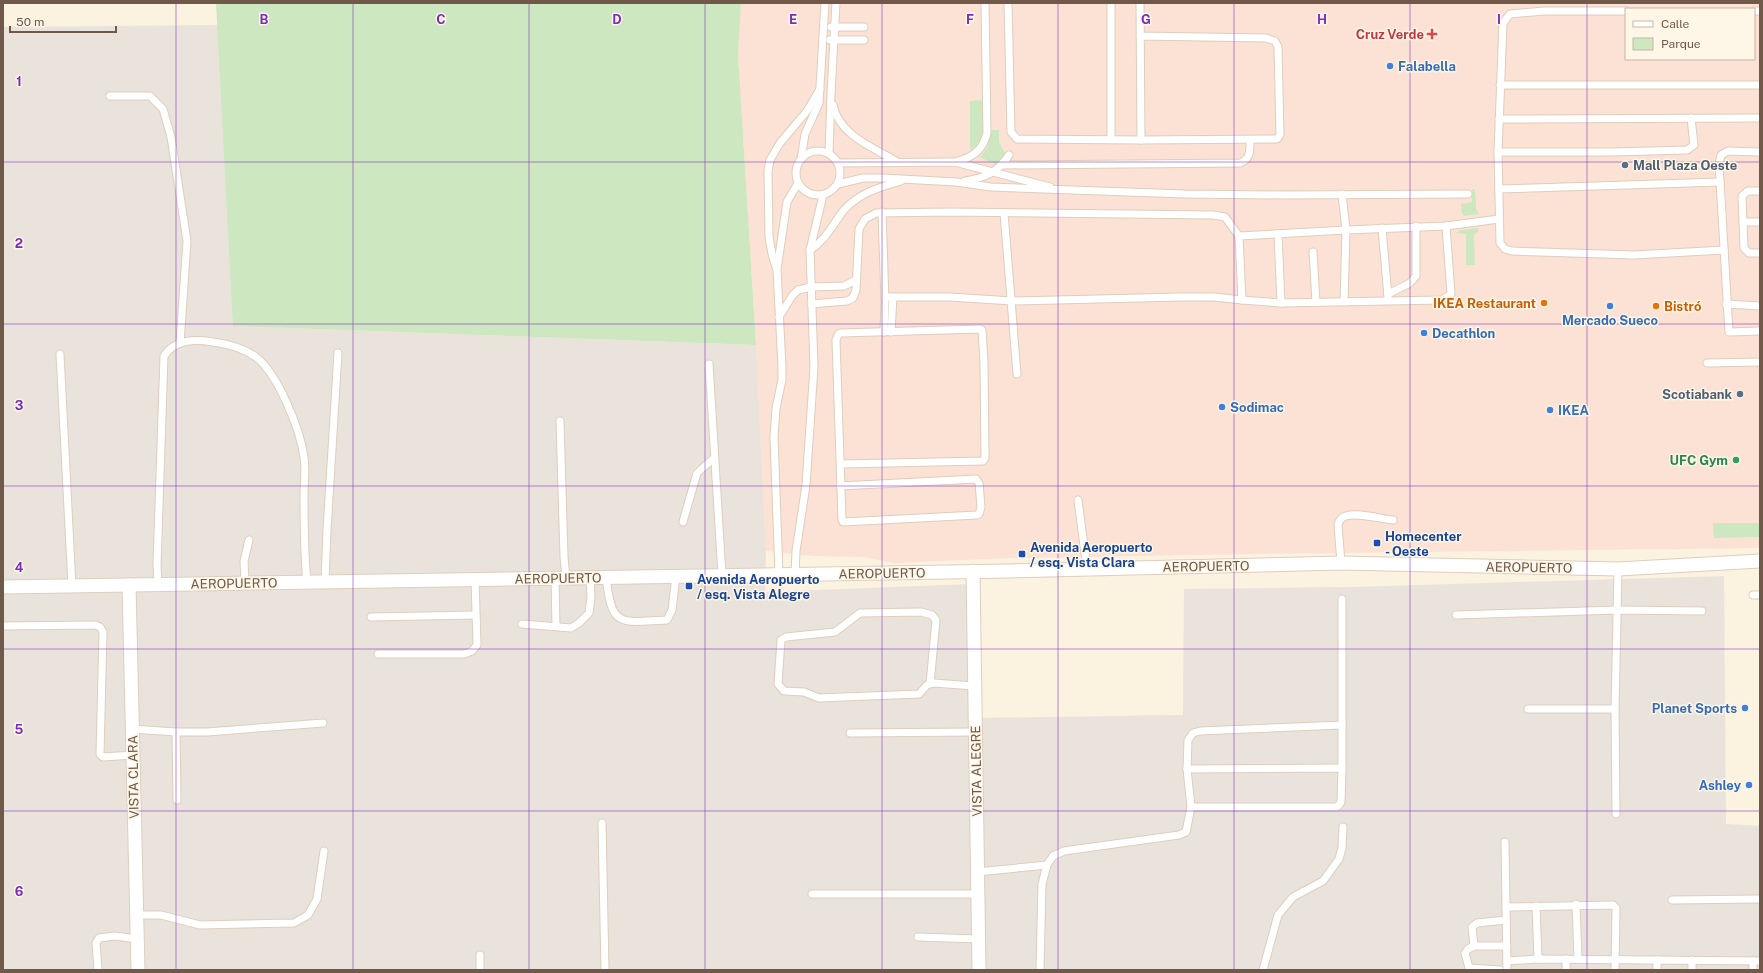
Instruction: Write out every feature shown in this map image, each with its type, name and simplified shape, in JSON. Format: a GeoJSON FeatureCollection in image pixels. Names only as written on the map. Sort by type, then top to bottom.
{"type":"FeatureCollection","features":[{"type":"Feature","properties":{"kind":"street","name":"AEROPUERTO"},"geometry":{"type":"LineString","coordinates":[[3,587],[590,578],[1340,563],[1618,568],[1760,561]]}},
{"type":"Feature","properties":{"kind":"street","name":"VISTA ALEGRE"},"geometry":{"type":"LineString","coordinates":[[973,571],[979,970]]}},
{"type":"Feature","properties":{"kind":"street","name":"VISTA CLARA"},"geometry":{"type":"LineString","coordinates":[[129,585],[138,970]]}},
{"type":"Feature","properties":{"kind":"lane"},"geometry":{"type":"LineString","coordinates":[[801,159],[811,152],[823,151],[829,153],[838,163],[841,173],[838,184],[834,189],[823,195],[811,194],[806,192],[798,183],[796,168],[801,159],[805,134],[816,111],[820,89],[825,3]]}},
{"type":"Feature","properties":{"kind":"lane"},"geometry":{"type":"LineString","coordinates":[[829,153],[836,3]]}},
{"type":"Feature","properties":{"kind":"lane"},"geometry":{"type":"LineString","coordinates":[[955,162],[966,159],[976,153],[983,145],[987,133],[985,3]]}},
{"type":"Feature","properties":{"kind":"lane"},"geometry":{"type":"LineString","coordinates":[[1008,3],[1012,135],[1017,139],[1274,140],[1280,135],[1278,47],[1275,41],[1266,38],[1140,36]]}},
{"type":"Feature","properties":{"kind":"lane"},"geometry":{"type":"LineString","coordinates":[[1110,139],[1111,3]]}},
{"type":"Feature","properties":{"kind":"lane"},"geometry":{"type":"LineString","coordinates":[[1140,3],[1141,140]]}},
{"type":"Feature","properties":{"kind":"lane"},"geometry":{"type":"LineString","coordinates":[[1625,11],[1544,11],[1510,14],[1503,23],[1498,152],[1500,242],[1505,249],[1512,252],[1634,255],[1724,250]]}},
{"type":"Feature","properties":{"kind":"lane"},"geometry":{"type":"LineString","coordinates":[[824,27],[864,27]]}},
{"type":"Feature","properties":{"kind":"lane"},"geometry":{"type":"LineString","coordinates":[[823,40],[864,40]]}},
{"type":"Feature","properties":{"kind":"lane"},"geometry":{"type":"LineString","coordinates":[[1500,85],[1760,85]]}},
{"type":"Feature","properties":{"kind":"lane"},"geometry":{"type":"LineString","coordinates":[[777,269],[772,254],[769,237],[768,171],[770,160],[780,143],[807,111],[820,89]]}},
{"type":"Feature","properties":{"kind":"lane"},"geometry":{"type":"LineString","coordinates":[[831,94],[837,119],[849,132],[898,162]]}},
{"type":"Feature","properties":{"kind":"lane"},"geometry":{"type":"LineString","coordinates":[[110,96],[150,96],[163,109],[171,136],[187,241],[180,343]]}},
{"type":"Feature","properties":{"kind":"lane"},"geometry":{"type":"LineString","coordinates":[[1498,152],[1612,152],[1687,150],[1694,146],[1691,118]]}},
{"type":"Feature","properties":{"kind":"lane"},"geometry":{"type":"LineString","coordinates":[[1499,119],[1760,118]]}},
{"type":"Feature","properties":{"kind":"lane"},"geometry":{"type":"LineString","coordinates":[[1002,165],[1240,162],[1247,159],[1249,156],[1250,140]]}},
{"type":"Feature","properties":{"kind":"lane"},"geometry":{"type":"LineString","coordinates":[[1760,152],[1728,151],[1721,155],[1720,182],[1726,304],[1729,332],[1760,331]]}},
{"type":"Feature","properties":{"kind":"lane"},"geometry":{"type":"LineString","coordinates":[[956,182],[980,178],[995,172],[1009,155]]}},
{"type":"Feature","properties":{"kind":"lane"},"geometry":{"type":"LineString","coordinates":[[838,163],[955,162],[1062,190]]}},
{"type":"Feature","properties":{"kind":"lane"},"geometry":{"type":"LineString","coordinates":[[838,184],[863,178],[956,182],[991,187],[1233,195],[1468,194]]}},
{"type":"Feature","properties":{"kind":"lane"},"geometry":{"type":"LineString","coordinates":[[810,250],[823,240],[845,210],[855,200],[872,190],[908,180]]}},
{"type":"Feature","properties":{"kind":"lane"},"geometry":{"type":"LineString","coordinates":[[1498,189],[1720,182]]}},
{"type":"Feature","properties":{"kind":"lane"},"geometry":{"type":"LineString","coordinates":[[779,574],[774,437],[776,408],[782,380],[777,269],[787,202],[798,183]]}},
{"type":"Feature","properties":{"kind":"lane"},"geometry":{"type":"LineString","coordinates":[[1760,191],[1748,191],[1742,196],[1744,248],[1749,253],[1760,253]]}},
{"type":"Feature","properties":{"kind":"lane"},"geometry":{"type":"LineString","coordinates":[[1342,194],[1346,230],[1344,302]]}},
{"type":"Feature","properties":{"kind":"lane"},"geometry":{"type":"LineString","coordinates":[[796,574],[796,552],[806,485],[814,367],[810,250],[823,195]]}},
{"type":"Feature","properties":{"kind":"lane"},"geometry":{"type":"LineString","coordinates":[[882,212],[887,332]]}},
{"type":"Feature","properties":{"kind":"lane"},"geometry":{"type":"LineString","coordinates":[[812,304],[850,300],[855,295],[859,229],[865,219],[876,213],[882,212],[1213,215],[1225,217],[1239,236],[1242,300]]}},
{"type":"Feature","properties":{"kind":"lane"},"geometry":{"type":"LineString","coordinates":[[1004,213],[1012,301],[1016,374]]}},
{"type":"Feature","properties":{"kind":"lane"},"geometry":{"type":"LineString","coordinates":[[1239,236],[1416,226],[1446,226],[1499,219]]}},
{"type":"Feature","properties":{"kind":"lane"},"geometry":{"type":"LineString","coordinates":[[1743,222],[1760,222]]}},
{"type":"Feature","properties":{"kind":"lane"},"geometry":{"type":"LineString","coordinates":[[1388,294],[1410,283],[1416,276],[1416,226]]}},
{"type":"Feature","properties":{"kind":"lane"},"geometry":{"type":"LineString","coordinates":[[885,297],[950,297],[1012,301],[1194,297],[1281,303],[1442,300],[1451,294],[1446,226]]}},
{"type":"Feature","properties":{"kind":"lane"},"geometry":{"type":"LineString","coordinates":[[1382,228],[1388,302]]}},
{"type":"Feature","properties":{"kind":"lane"},"geometry":{"type":"LineString","coordinates":[[1278,234],[1281,303]]}},
{"type":"Feature","properties":{"kind":"lane"},"geometry":{"type":"LineString","coordinates":[[1313,252],[1316,302]]}},
{"type":"Feature","properties":{"kind":"lane"},"geometry":{"type":"LineString","coordinates":[[779,318],[792,296],[798,290],[811,287],[844,286],[856,280]]}},
{"type":"Feature","properties":{"kind":"lane"},"geometry":{"type":"LineString","coordinates":[[887,332],[893,297]]}},
{"type":"Feature","properties":{"kind":"lane"},"geometry":{"type":"LineString","coordinates":[[1726,304],[1760,306]]}},
{"type":"Feature","properties":{"kind":"lane"},"geometry":{"type":"LineString","coordinates":[[840,486],[976,479],[980,483],[980,510],[976,515],[845,523],[842,519],[840,486],[841,464],[837,336],[840,333],[982,330],[984,363],[984,460],[841,464]]}},
{"type":"Feature","properties":{"kind":"lane"},"geometry":{"type":"LineString","coordinates":[[158,584],[157,565],[164,356],[170,347],[180,343],[201,340],[231,344],[255,357],[270,371],[293,419],[304,457],[304,560],[307,582]]}},
{"type":"Feature","properties":{"kind":"lane"},"geometry":{"type":"LineString","coordinates":[[325,582],[338,353]]}},
{"type":"Feature","properties":{"kind":"lane"},"geometry":{"type":"LineString","coordinates":[[60,354],[72,586]]}},
{"type":"Feature","properties":{"kind":"lane"},"geometry":{"type":"LineString","coordinates":[[1707,363],[1760,362]]}},
{"type":"Feature","properties":{"kind":"lane"},"geometry":{"type":"LineString","coordinates":[[709,364],[722,575]]}},
{"type":"Feature","properties":{"kind":"lane"},"geometry":{"type":"LineString","coordinates":[[556,626],[564,557],[560,421]]}},
{"type":"Feature","properties":{"kind":"lane"},"geometry":{"type":"LineString","coordinates":[[684,522],[697,473],[714,458]]}},
{"type":"Feature","properties":{"kind":"lane"},"geometry":{"type":"LineString","coordinates":[[1078,500],[1087,569]]}},
{"type":"Feature","properties":{"kind":"lane"},"geometry":{"type":"LineString","coordinates":[[1340,563],[1338,525],[1340,519],[1346,516],[1356,515],[1393,520]]}},
{"type":"Feature","properties":{"kind":"lane"},"geometry":{"type":"LineString","coordinates":[[245,583],[244,561],[249,540]]}},
{"type":"Feature","properties":{"kind":"lane"},"geometry":{"type":"LineString","coordinates":[[1616,814],[1615,709],[1618,568]]}},
{"type":"Feature","properties":{"kind":"lane"},"geometry":{"type":"LineString","coordinates":[[606,577],[609,600],[613,613],[625,621],[667,620],[672,610],[676,576]]}},
{"type":"Feature","properties":{"kind":"lane"},"geometry":{"type":"LineString","coordinates":[[522,624],[571,628],[584,620],[589,613],[591,598],[590,578]]}},
{"type":"Feature","properties":{"kind":"lane"},"geometry":{"type":"LineString","coordinates":[[378,654],[464,654],[472,651],[477,645],[475,579]]}},
{"type":"Feature","properties":{"kind":"lane"},"geometry":{"type":"LineString","coordinates":[[1191,807],[1336,807],[1339,805],[1341,802],[1342,768],[1342,599]]}},
{"type":"Feature","properties":{"kind":"lane"},"geometry":{"type":"LineString","coordinates":[[1456,615],[1617,610],[1702,611]]}},
{"type":"Feature","properties":{"kind":"lane"},"geometry":{"type":"LineString","coordinates":[[930,684],[936,620],[932,615],[921,612],[860,613],[835,632],[786,637],[781,640],[778,684],[784,691],[804,692],[819,698],[919,694],[930,684],[974,686]]}},
{"type":"Feature","properties":{"kind":"lane"},"geometry":{"type":"LineString","coordinates":[[371,617],[476,614]]}},
{"type":"Feature","properties":{"kind":"lane"},"geometry":{"type":"LineString","coordinates":[[3,626],[95,625],[100,627],[103,632],[100,754],[103,756],[133,755]]}},
{"type":"Feature","properties":{"kind":"lane"},"geometry":{"type":"LineString","coordinates":[[1528,710],[1615,709]]}},
{"type":"Feature","properties":{"kind":"lane"},"geometry":{"type":"LineString","coordinates":[[132,729],[176,732],[206,732],[323,723]]}},
{"type":"Feature","properties":{"kind":"lane"},"geometry":{"type":"LineString","coordinates":[[1040,970],[1042,884],[1047,865],[1053,856],[1064,851],[1178,835],[1186,832],[1191,807],[1187,769],[1188,740],[1193,733],[1200,731],[1342,725]]}},
{"type":"Feature","properties":{"kind":"lane"},"geometry":{"type":"LineString","coordinates":[[176,732],[177,800]]}},
{"type":"Feature","properties":{"kind":"lane"},"geometry":{"type":"LineString","coordinates":[[850,733],[975,732]]}},
{"type":"Feature","properties":{"kind":"lane"},"geometry":{"type":"LineString","coordinates":[[1187,769],[1342,768]]}},
{"type":"Feature","properties":{"kind":"lane"},"geometry":{"type":"LineString","coordinates":[[602,823],[605,970]]}},
{"type":"Feature","properties":{"kind":"lane"},"geometry":{"type":"LineString","coordinates":[[1263,970],[1278,915],[1293,897],[1323,881],[1327,876],[1339,859],[1342,848],[1344,827]]}},
{"type":"Feature","properties":{"kind":"lane"},"geometry":{"type":"LineString","coordinates":[[1505,842],[1507,970]]}},
{"type":"Feature","properties":{"kind":"lane"},"geometry":{"type":"LineString","coordinates":[[137,915],[161,915],[200,925],[294,923],[308,915],[316,899],[324,851]]}},
{"type":"Feature","properties":{"kind":"lane"},"geometry":{"type":"LineString","coordinates":[[977,872],[1047,865]]}},
{"type":"Feature","properties":{"kind":"lane"},"geometry":{"type":"LineString","coordinates":[[812,894],[978,894]]}},
{"type":"Feature","properties":{"kind":"lane"},"geometry":{"type":"LineString","coordinates":[[1672,900],[1760,899]]}},
{"type":"Feature","properties":{"kind":"lane"},"geometry":{"type":"LineString","coordinates":[[1506,906],[1576,904],[1613,905],[1616,908],[1615,970]]}},
{"type":"Feature","properties":{"kind":"lane"},"geometry":{"type":"LineString","coordinates":[[1576,904],[1578,959]]}},
{"type":"Feature","properties":{"kind":"lane"},"geometry":{"type":"LineString","coordinates":[[1536,906],[1538,959]]}},
{"type":"Feature","properties":{"kind":"lane"},"geometry":{"type":"LineString","coordinates":[[1474,946],[1472,927],[1477,923],[1506,920]]}},
{"type":"Feature","properties":{"kind":"lane"},"geometry":{"type":"LineString","coordinates":[[98,970],[96,943],[99,938],[115,936],[137,939]]}},
{"type":"Feature","properties":{"kind":"lane"},"geometry":{"type":"LineString","coordinates":[[918,937],[978,939]]}},
{"type":"Feature","properties":{"kind":"lane"},"geometry":{"type":"LineString","coordinates":[[1500,970],[1469,968],[1464,953],[1474,946],[1507,946]]}},
{"type":"Feature","properties":{"kind":"lane"},"geometry":{"type":"LineString","coordinates":[[480,955],[480,970]]}},
{"type":"Feature","properties":{"kind":"lane"},"geometry":{"type":"LineString","coordinates":[[1507,961],[1538,959],[1757,961],[1753,970]]}},
{"type":"Feature","properties":{"kind":"lane"},"geometry":{"type":"LineString","coordinates":[[1566,959],[1566,970]]}},
{"type":"Feature","properties":{"kind":"lane"},"geometry":{"type":"LineString","coordinates":[[1657,960],[1657,970]]}},
{"type":"Feature","properties":{"kind":"lane"},"geometry":{"type":"LineString","coordinates":[[1692,960],[1692,970]]}},
{"type":"Feature","properties":{"kind":"shaded area","name":"Mall Plaza Oeste"},"geometry":{"type":"Polygon","coordinates":[[[741,3],[1760,3],[1760,548],[1011,558],[894,563],[863,557],[814,556],[766,551],[756,345],[738,54],[741,3]]]}},
{"type":"Feature","properties":{"kind":"shaded area"},"geometry":{"type":"Polygon","coordinates":[[[218,25],[234,326],[756,345],[766,551],[765,592],[971,584],[973,718],[1183,715],[1184,589],[1352,587],[1724,576],[1726,824],[1760,826],[1760,970],[3,970],[3,27],[218,25]]]}},
{"type":"Feature","properties":{"kind":"green space"},"geometry":{"type":"Polygon","coordinates":[[[216,3],[741,3],[738,54],[756,345],[233,326],[216,3]]]}},
{"type":"Feature","properties":{"kind":"green space"},"geometry":{"type":"Polygon","coordinates":[[[984,100],[984,128],[980,141],[970,150],[970,101],[984,100]]]}},
{"type":"Feature","properties":{"kind":"green space"},"geometry":{"type":"Polygon","coordinates":[[[991,130],[999,130],[999,142],[1005,153],[998,162],[994,164],[980,157],[987,148],[991,130]]]}},
{"type":"Feature","properties":{"kind":"green space"},"geometry":{"type":"Polygon","coordinates":[[[1472,189],[1475,189],[1476,209],[1479,214],[1464,216],[1462,213],[1461,204],[1472,202],[1472,189]]]}},
{"type":"Feature","properties":{"kind":"green space"},"geometry":{"type":"Polygon","coordinates":[[[1478,228],[1478,232],[1474,235],[1475,265],[1466,265],[1466,234],[1456,233],[1460,230],[1478,228]]]}},
{"type":"Feature","properties":{"kind":"green space"},"geometry":{"type":"Polygon","coordinates":[[[1713,523],[1760,523],[1760,537],[1714,538],[1713,523]]]}},
{"type":"Feature","properties":{"kind":"place","name":"Cruz Verde"},"geometry":{"type":"Point","coordinates":[1432,34]}},
{"type":"Feature","properties":{"kind":"place","name":"Falabella"},"geometry":{"type":"Point","coordinates":[1390,66]}},
{"type":"Feature","properties":{"kind":"place","name":"Mall Plaza Oeste"},"geometry":{"type":"Point","coordinates":[1625,165]}},
{"type":"Feature","properties":{"kind":"place","name":"IKEA Restaurant"},"geometry":{"type":"Point","coordinates":[1544,303]}},
{"type":"Feature","properties":{"kind":"place","name":"Mercado Sueco"},"geometry":{"type":"Point","coordinates":[1610,306]}},
{"type":"Feature","properties":{"kind":"place","name":"Bistró"},"geometry":{"type":"Point","coordinates":[1656,306]}},
{"type":"Feature","properties":{"kind":"place","name":"Decathlon"},"geometry":{"type":"Point","coordinates":[1424,333]}},
{"type":"Feature","properties":{"kind":"place","name":"Scotiabank"},"geometry":{"type":"Point","coordinates":[1740,394]}},
{"type":"Feature","properties":{"kind":"place","name":"Sodimac"},"geometry":{"type":"Point","coordinates":[1222,407]}},
{"type":"Feature","properties":{"kind":"place","name":"IKEA"},"geometry":{"type":"Point","coordinates":[1550,410]}},
{"type":"Feature","properties":{"kind":"place","name":"UFC Gym"},"geometry":{"type":"Point","coordinates":[1736,460]}},
{"type":"Feature","properties":{"kind":"place","name":"Homecenter - Oeste"},"geometry":{"type":"Point","coordinates":[1377,543]}},
{"type":"Feature","properties":{"kind":"place","name":"Avenida Aeropuerto / esq. Vista Clara"},"geometry":{"type":"Point","coordinates":[1022,554]}},
{"type":"Feature","properties":{"kind":"place","name":"Avenida Aeropuerto / esq. Vista Alegre"},"geometry":{"type":"Point","coordinates":[689,586]}},
{"type":"Feature","properties":{"kind":"place","name":"Planet Sports"},"geometry":{"type":"Point","coordinates":[1745,708]}},
{"type":"Feature","properties":{"kind":"place","name":"Ashley"},"geometry":{"type":"Point","coordinates":[1749,785]}}]}
